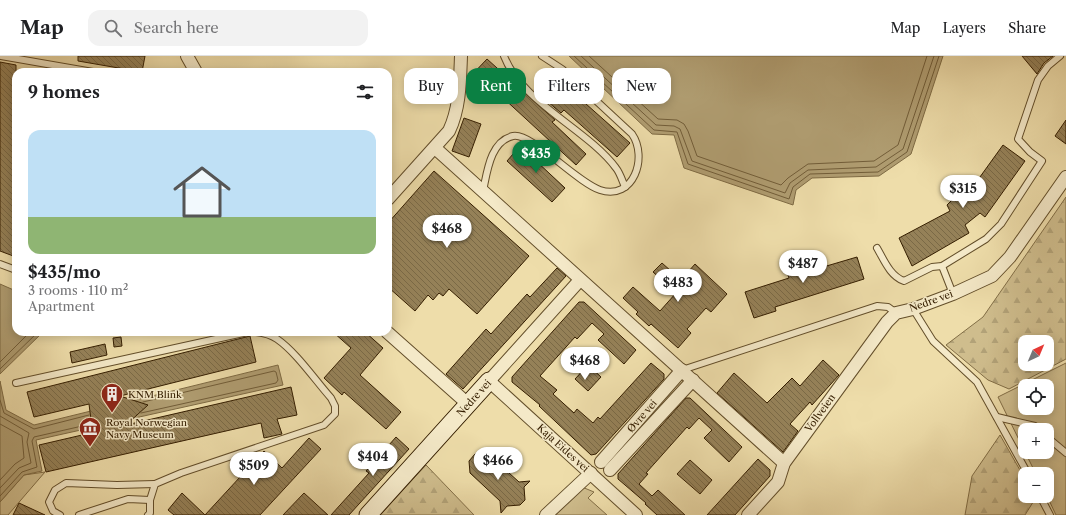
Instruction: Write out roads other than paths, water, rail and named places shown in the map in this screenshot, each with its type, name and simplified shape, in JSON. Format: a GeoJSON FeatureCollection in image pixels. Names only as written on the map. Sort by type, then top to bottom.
{"type":"FeatureCollection","features":[{"type":"Feature","properties":{"kind":"main road","name":"Nedre vei"},"geometry":{"type":"LineString","coordinates":[[368,515],[489,381]]}},
{"type":"Feature","properties":{"kind":"street"},"geometry":{"type":"LineString","coordinates":[[187,56],[194,68]]}},
{"type":"Feature","properties":{"kind":"street"},"geometry":{"type":"LineString","coordinates":[[392,194],[435,148],[449,131],[454,122],[458,97],[461,56]]}},
{"type":"Feature","properties":{"kind":"street"},"geometry":{"type":"LineString","coordinates":[[435,148],[580,280],[682,370],[784,464]]}},
{"type":"Feature","properties":{"kind":"street","name":"Nedre vei"},"geometry":{"type":"LineString","coordinates":[[896,313],[913,309],[953,294],[992,276],[1002,266],[1066,177]]}},
{"type":"Feature","properties":{"kind":"street","name":"Nedre vei"},"geometry":{"type":"LineString","coordinates":[[489,381],[580,280]]}},
{"type":"Feature","properties":{"kind":"street","name":"Vollveien"},"geometry":{"type":"LineString","coordinates":[[748,515],[778,482],[784,464],[887,322],[896,313]]}},
{"type":"Feature","properties":{"kind":"street"},"geometry":{"type":"LineString","coordinates":[[392,336],[468,404]]}},
{"type":"Feature","properties":{"kind":"street","name":"Øvre vei"},"geometry":{"type":"LineString","coordinates":[[682,370],[606,466],[693,380]]}},
{"type":"Feature","properties":{"kind":"street","name":"Kaja Eides vei"},"geometry":{"type":"LineString","coordinates":[[489,381],[636,515]]}},
{"type":"Feature","properties":{"kind":"street"},"geometry":{"type":"LineString","coordinates":[[546,515],[590,473]]}},
{"type":"Feature","properties":{"kind":"lane"},"geometry":{"type":"LineString","coordinates":[[1,56],[70,68]]}},
{"type":"Feature","properties":{"kind":"lane"},"geometry":{"type":"LineString","coordinates":[[504,56],[512,71],[530,93],[608,159],[619,172],[625,187]]}},
{"type":"Feature","properties":{"kind":"lane"},"geometry":{"type":"LineString","coordinates":[[483,191],[489,164],[496,149],[507,138],[518,135],[533,142],[571,174],[588,185],[611,192],[631,183],[636,170],[638,151],[636,140],[626,128],[602,108],[562,68],[542,56]]}},
{"type":"Feature","properties":{"kind":"lane"},"geometry":{"type":"LineString","coordinates":[[877,248],[891,272],[898,279],[904,281],[932,267],[942,266],[986,239],[1001,224],[1042,161],[1030,152],[1018,139],[1038,80],[1048,66],[1060,56]]}},
{"type":"Feature","properties":{"kind":"lane"},"geometry":{"type":"LineString","coordinates":[[0,264],[12,268]]}},
{"type":"Feature","properties":{"kind":"lane"},"geometry":{"type":"LineString","coordinates":[[942,266],[953,294]]}},
{"type":"Feature","properties":{"kind":"lane","name":"Nedre vei"},"geometry":{"type":"LineString","coordinates":[[682,370],[877,306],[888,307],[896,313]]}},
{"type":"Feature","properties":{"kind":"lane"},"geometry":{"type":"LineString","coordinates":[[913,309],[932,341],[977,382],[1024,467]]}},
{"type":"Feature","properties":{"kind":"lane"},"geometry":{"type":"LineString","coordinates":[[16,383],[230,336]]}},
{"type":"Feature","properties":{"kind":"lane"},"geometry":{"type":"LineString","coordinates":[[60,515],[53,511],[49,502],[56,490],[66,482],[117,485],[155,484],[181,473],[324,425],[335,414],[335,406],[331,398],[291,352],[277,339],[271,336]]}},
{"type":"Feature","properties":{"kind":"lane"},"geometry":{"type":"LineString","coordinates":[[997,418],[1021,423]]}},
{"type":"Feature","properties":{"kind":"lane"},"geometry":{"type":"LineString","coordinates":[[1054,443],[1066,453]]}},
{"type":"Feature","properties":{"kind":"lane"},"geometry":{"type":"LineString","coordinates":[[148,515],[150,513],[150,500],[155,484]]}},
{"type":"Feature","properties":{"kind":"lane"},"geometry":{"type":"LineString","coordinates":[[79,515],[128,499],[150,500]]}},
{"type":"Feature","properties":{"kind":"lane"},"geometry":{"type":"LineString","coordinates":[[1044,503],[1050,515]]}},
{"type":"Feature","properties":{"kind":"water"},"geometry":{"type":"Polygon","coordinates":[[[569,56],[943,56],[911,154],[879,176],[812,178],[796,190],[793,205],[684,168],[674,135],[652,134],[620,104],[671,104],[671,68],[612,68],[612,96],[604,89],[604,68],[582,68],[569,56]]]}},
{"type":"Feature","properties":{"kind":"water"},"geometry":{"type":"Polygon","coordinates":[[[0,284],[12,289],[12,336],[39,336],[0,374],[0,284]]]}},
{"type":"Feature","properties":{"kind":"water"},"geometry":{"type":"Polygon","coordinates":[[[278,365],[283,385],[36,440],[42,471],[24,475],[0,502],[0,381],[6,410],[34,425],[278,365]]]}},
{"type":"Feature","properties":{"kind":"place","name":"KNM Blink"},"geometry":{"type":"Point","coordinates":[112,414]}},
{"type":"Feature","properties":{"kind":"place","name":"Royal Norwegian Navy Museum"},"geometry":{"type":"Point","coordinates":[90,448]}}]}
